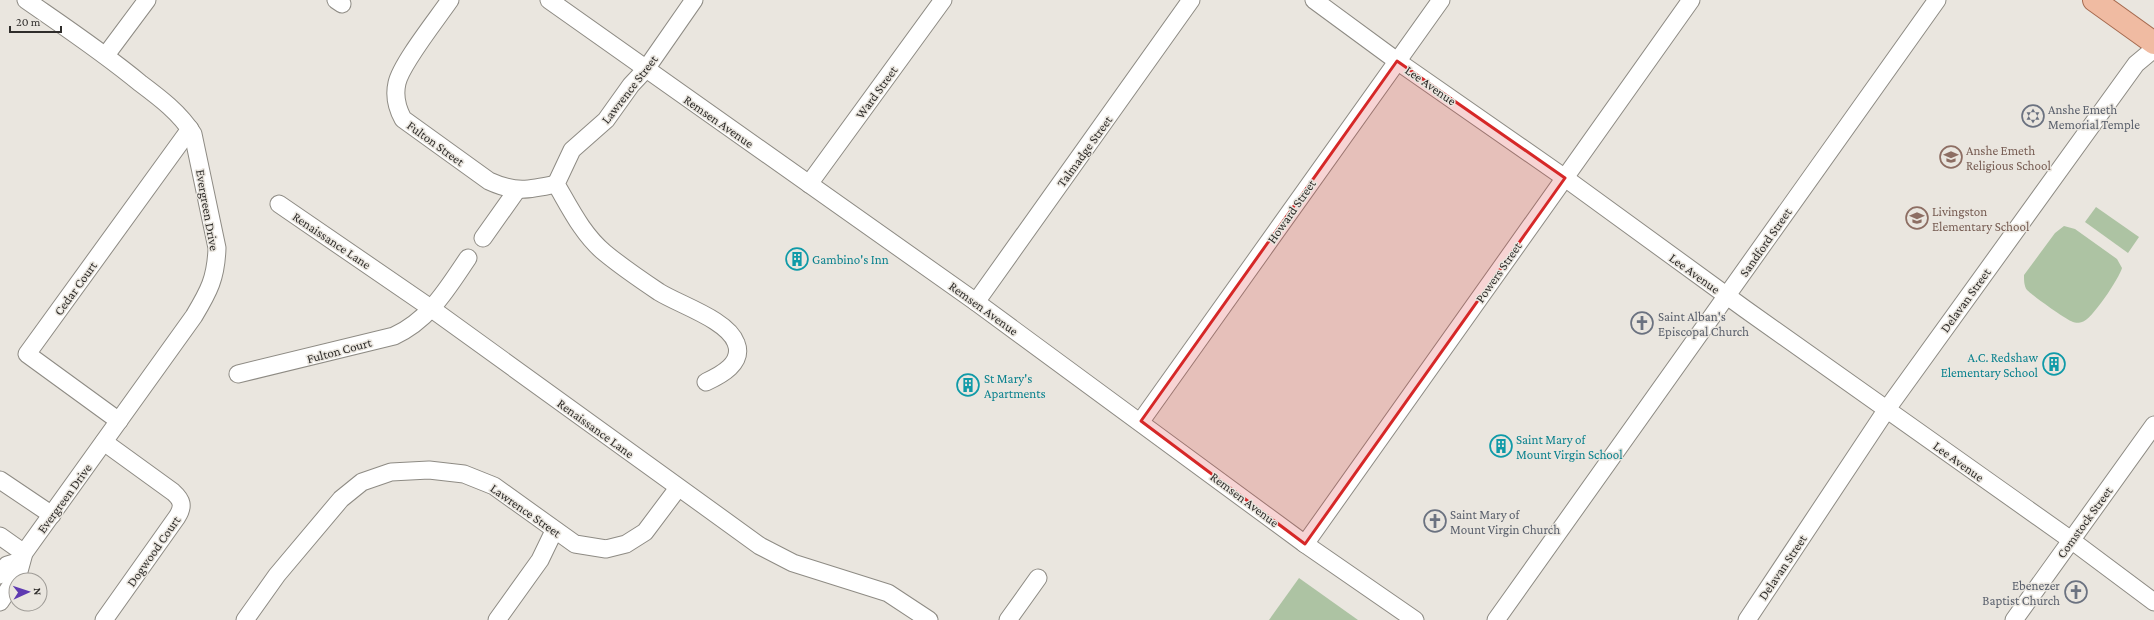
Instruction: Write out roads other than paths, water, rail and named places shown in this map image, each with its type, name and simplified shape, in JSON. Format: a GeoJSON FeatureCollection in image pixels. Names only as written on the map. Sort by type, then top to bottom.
{"type":"FeatureCollection","features":[{"type":"Feature","properties":{"kind":"main road"},"geometry":{"type":"LineString","coordinates":[[2094,0],[2154,43]]}},
{"type":"Feature","properties":{"kind":"street","name":"Evergreen Drive"},"geometry":{"type":"LineString","coordinates":[[0,602],[18,575],[22,557],[194,316],[210,290],[216,265],[217,248],[193,134],[186,122],[162,100],[106,56],[26,0]]}},
{"type":"Feature","properties":{"kind":"street"},"geometry":{"type":"LineString","coordinates":[[106,56],[147,0]]}},
{"type":"Feature","properties":{"kind":"street","name":"Fulton Street"},"geometry":{"type":"LineString","coordinates":[[450,0],[401,72],[395,93],[399,111],[403,119],[488,181],[503,187],[517,190]]}},
{"type":"Feature","properties":{"kind":"street","name":"Remsen Avenue"},"geometry":{"type":"LineString","coordinates":[[549,0],[976,302],[1305,544],[1415,620]]}},
{"type":"Feature","properties":{"kind":"street","name":"Lawrence Street"},"geometry":{"type":"LineString","coordinates":[[556,184],[572,150],[606,120],[631,85],[646,69],[694,0]]}},
{"type":"Feature","properties":{"kind":"street","name":"Ward Street"},"geometry":{"type":"LineString","coordinates":[[809,184],[943,0]]}},
{"type":"Feature","properties":{"kind":"street","name":"Talmadge Street"},"geometry":{"type":"LineString","coordinates":[[976,302],[1191,0]]}},
{"type":"Feature","properties":{"kind":"street","name":"Lee Avenue"},"geometry":{"type":"LineString","coordinates":[[1314,0],[1397,61],[1565,178],[1727,296],[2071,540],[2154,602]]}},
{"type":"Feature","properties":{"kind":"street","name":"Howard Street"},"geometry":{"type":"LineString","coordinates":[[1141,422],[1441,0]]}},
{"type":"Feature","properties":{"kind":"street","name":"Powers Street"},"geometry":{"type":"LineString","coordinates":[[1305,544],[1692,0]]}},
{"type":"Feature","properties":{"kind":"street","name":"Sandford Street"},"geometry":{"type":"LineString","coordinates":[[1496,620],[1937,0]]}},
{"type":"Feature","properties":{"kind":"street","name":"Delavan Street"},"geometry":{"type":"LineString","coordinates":[[1747,620],[1887,409],[2136,64],[2154,48]]}},
{"type":"Feature","properties":{"kind":"street","name":"Cedar Court"},"geometry":{"type":"LineString","coordinates":[[119,421],[27,354],[190,129]]}},
{"type":"Feature","properties":{"kind":"street"},"geometry":{"type":"LineString","coordinates":[[483,238],[517,190],[556,184],[588,235],[605,253],[660,292],[721,325],[732,334],[737,344],[737,354],[733,364],[724,374],[706,382]]}},
{"type":"Feature","properties":{"kind":"street","name":"Renaissance Lane"},"geometry":{"type":"LineString","coordinates":[[279,204],[432,309],[760,546],[793,563],[888,593],[929,620]]}},
{"type":"Feature","properties":{"kind":"street"},"geometry":{"type":"LineString","coordinates":[[432,309],[468,258]]}},
{"type":"Feature","properties":{"kind":"street","name":"Fulton Court"},"geometry":{"type":"LineString","coordinates":[[238,374],[394,336],[419,322],[432,309]]}},
{"type":"Feature","properties":{"kind":"street","name":"Comstock Street"},"geometry":{"type":"LineString","coordinates":[[2014,620],[2154,425]]}},
{"type":"Feature","properties":{"kind":"street","name":"Dogwood Court"},"geometry":{"type":"LineString","coordinates":[[104,442],[173,492],[180,498],[182,504],[177,517],[104,620]]}},
{"type":"Feature","properties":{"kind":"street","name":"Lawrence Street"},"geometry":{"type":"LineString","coordinates":[[245,620],[277,575],[342,499],[362,482],[391,472],[429,470],[464,474],[494,486],[554,531],[575,544],[606,549],[626,544],[645,532],[678,488]]}},
{"type":"Feature","properties":{"kind":"street"},"geometry":{"type":"LineString","coordinates":[[0,480],[52,515]]}},
{"type":"Feature","properties":{"kind":"street"},"geometry":{"type":"LineString","coordinates":[[497,620],[540,560],[554,531]]}},
{"type":"Feature","properties":{"kind":"street"},"geometry":{"type":"LineString","coordinates":[[0,536],[22,557]]}},
{"type":"Feature","properties":{"kind":"street","name":"Evergreen Drive"},"geometry":{"type":"LineString","coordinates":[[0,575],[7,565],[22,557]]}},
{"type":"Feature","properties":{"kind":"street"},"geometry":{"type":"LineString","coordinates":[[1008,620],[1038,578]]}},
{"type":"Feature","properties":{"kind":"place","name":"Anshe Emeth Memorial Temple"},"geometry":{"type":"Point","coordinates":[2033,116]}},
{"type":"Feature","properties":{"kind":"place","name":"Anshe Emeth Religious School"},"geometry":{"type":"Point","coordinates":[1951,157]}},
{"type":"Feature","properties":{"kind":"place","name":"Livingston Elementary School"},"geometry":{"type":"Point","coordinates":[1917,218]}},
{"type":"Feature","properties":{"kind":"place","name":"Gambino's Inn"},"geometry":{"type":"Point","coordinates":[797,259]}},
{"type":"Feature","properties":{"kind":"place","name":"Saint Alban's Episcopal Church"},"geometry":{"type":"Point","coordinates":[1642,323]}},
{"type":"Feature","properties":{"kind":"place","name":"A.C. Redshaw Elementary School"},"geometry":{"type":"Point","coordinates":[2054,364]}},
{"type":"Feature","properties":{"kind":"place","name":"St Mary's Apartments"},"geometry":{"type":"Point","coordinates":[968,385]}},
{"type":"Feature","properties":{"kind":"place","name":"Saint Mary of Mount Virgin School"},"geometry":{"type":"Point","coordinates":[1501,446]}},
{"type":"Feature","properties":{"kind":"place","name":"Saint Mary of Mount Virgin Church"},"geometry":{"type":"Point","coordinates":[1435,521]}},
{"type":"Feature","properties":{"kind":"place","name":"Ebenezer Baptist Church"},"geometry":{"type":"Point","coordinates":[2076,592]}}]}
